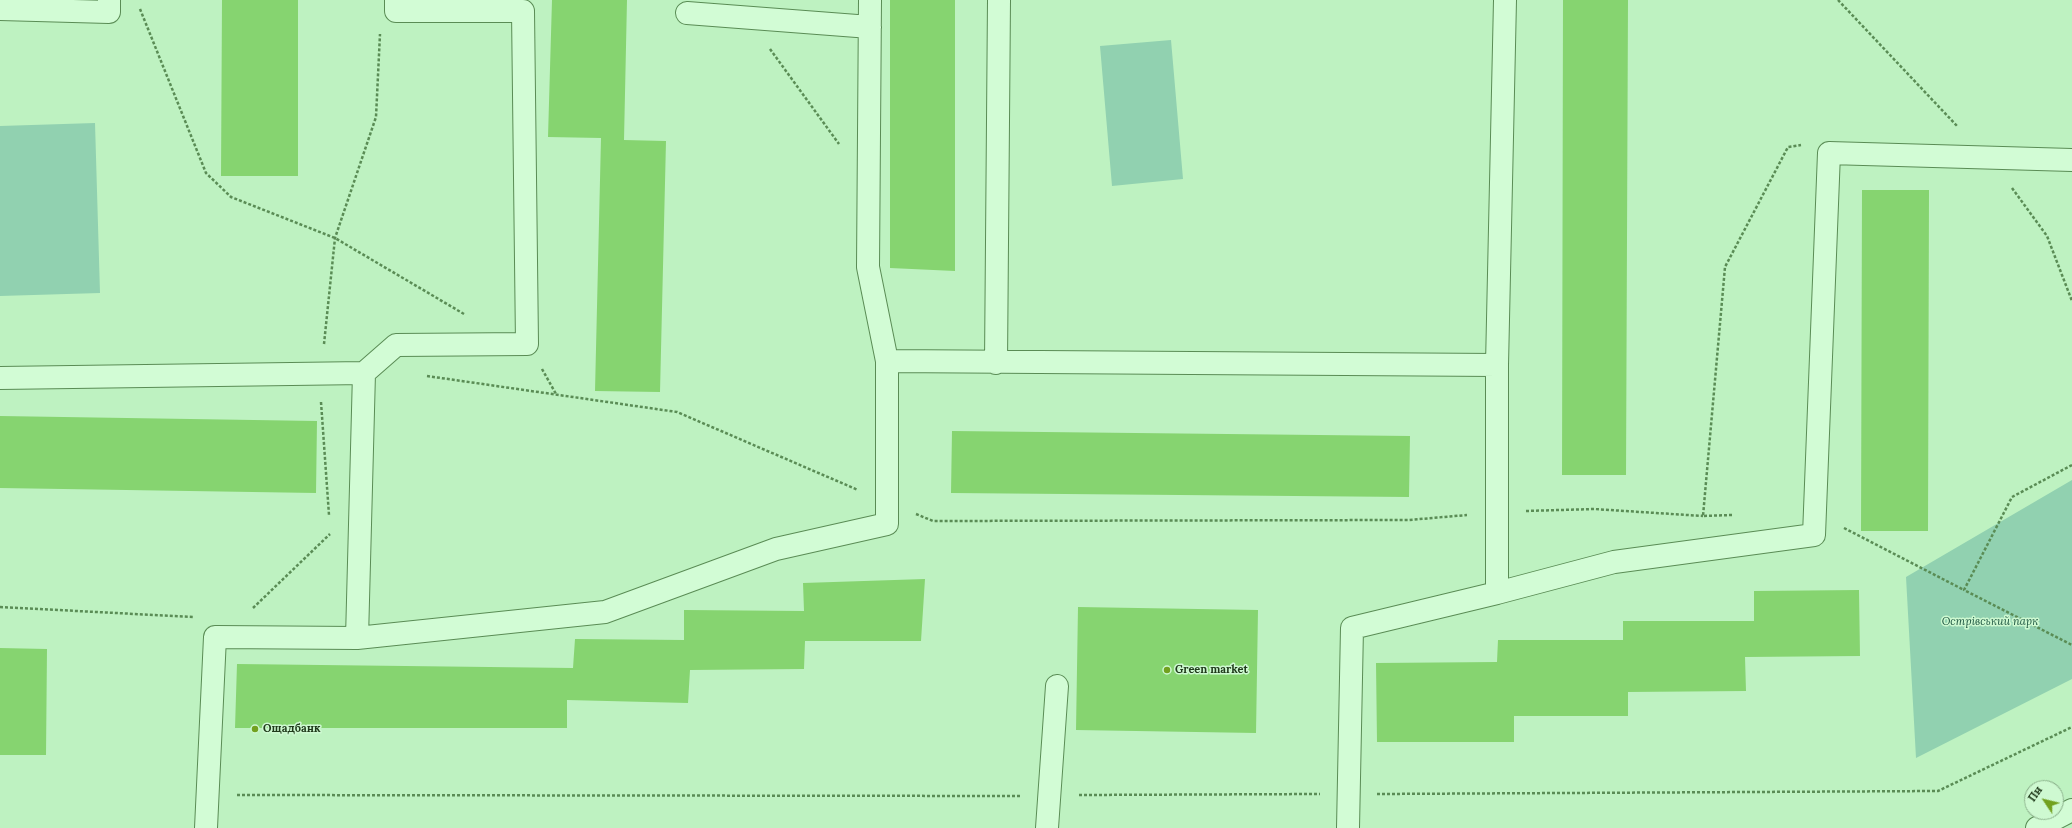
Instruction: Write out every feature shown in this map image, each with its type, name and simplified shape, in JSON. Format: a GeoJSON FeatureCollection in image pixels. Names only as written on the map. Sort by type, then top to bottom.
{"type":"FeatureCollection","features":[{"type":"Feature","properties":{"kind":"street"},"geometry":{"type":"LineString","coordinates":[[0,9],[109,12],[109,0]]}},
{"type":"Feature","properties":{"kind":"street"},"geometry":{"type":"LineString","coordinates":[[0,378],[364,373],[396,345],[527,344],[523,6],[396,11],[396,0]]}},
{"type":"Feature","properties":{"kind":"street"},"geometry":{"type":"LineString","coordinates":[[206,828],[215,637],[357,638],[605,612],[776,549],[887,524],[887,361],[868,267],[870,0]]}},
{"type":"Feature","properties":{"kind":"street"},"geometry":{"type":"LineString","coordinates":[[996,363],[999,0]]}},
{"type":"Feature","properties":{"kind":"street"},"geometry":{"type":"LineString","coordinates":[[1497,593],[1497,365],[1505,0]]}},
{"type":"Feature","properties":{"kind":"street"},"geometry":{"type":"LineString","coordinates":[[687,13],[870,27]]}},
{"type":"Feature","properties":{"kind":"street"},"geometry":{"type":"LineString","coordinates":[[1348,828],[1352,628],[1497,593],[1614,562],[1814,535],[1829,153],[2072,160]]}},
{"type":"Feature","properties":{"kind":"street"},"geometry":{"type":"LineString","coordinates":[[887,361],[996,363],[1497,365]]}},
{"type":"Feature","properties":{"kind":"street"},"geometry":{"type":"LineString","coordinates":[[357,638],[364,373]]}},
{"type":"Feature","properties":{"kind":"street"},"geometry":{"type":"LineString","coordinates":[[1047,828],[1057,686]]}},
{"type":"Feature","properties":{"kind":"street"},"geometry":{"type":"LineString","coordinates":[[2037,828],[2072,810]]}},
{"type":"Feature","properties":{"kind":"path"},"geometry":{"type":"LineString","coordinates":[[139,7],[206,173],[230,197],[335,238],[467,316]]}},
{"type":"Feature","properties":{"kind":"path"},"geometry":{"type":"LineString","coordinates":[[329,518],[320,384],[335,238],[376,117],[380,31]]}},
{"type":"Feature","properties":{"kind":"path"},"geometry":{"type":"LineString","coordinates":[[527,344],[557,394]]}},
{"type":"Feature","properties":{"kind":"path"},"geometry":{"type":"LineString","coordinates":[[423,375],[677,412],[887,503],[933,521],[1408,520],[1497,512],[1594,509],[1703,516]]}},
{"type":"Feature","properties":{"kind":"path"},"geometry":{"type":"LineString","coordinates":[[2072,465],[2012,497],[1964,590],[2072,645]]}},
{"type":"Feature","properties":{"kind":"path"},"geometry":{"type":"LineString","coordinates":[[252,610],[330,533]]}},
{"type":"Feature","properties":{"kind":"path"},"geometry":{"type":"LineString","coordinates":[[0,606],[200,618]]}},
{"type":"Feature","properties":{"kind":"path"},"geometry":{"type":"LineString","coordinates":[[208,795],[1049,795],[1938,791],[2072,727]]}},
{"type":"Feature","properties":{"kind":"green space"},"geometry":{"type":"Polygon","coordinates":[[[1171,40],[1183,179],[1112,186],[1100,46],[1171,40]]]}},
{"type":"Feature","properties":{"kind":"green space"},"geometry":{"type":"Polygon","coordinates":[[[95,123],[100,293],[0,296],[0,126],[95,123]]]}},
{"type":"Feature","properties":{"kind":"green space","name":"Острівський парк"},"geometry":{"type":"Polygon","coordinates":[[[2072,480],[2072,679],[1916,758],[1906,577],[2072,480]]]}},
{"type":"Feature","properties":{"kind":"building"},"geometry":{"type":"Polygon","coordinates":[[[222,0],[298,0],[298,176],[221,176],[222,0]]]}},
{"type":"Feature","properties":{"kind":"building"},"geometry":{"type":"Polygon","coordinates":[[[552,0],[627,0],[624,140],[666,141],[660,392],[595,391],[601,138],[548,137],[552,0]]]}},
{"type":"Feature","properties":{"kind":"building"},"geometry":{"type":"Polygon","coordinates":[[[890,0],[955,0],[955,271],[890,268],[890,0]]]}},
{"type":"Feature","properties":{"kind":"building"},"geometry":{"type":"Polygon","coordinates":[[[1563,0],[1628,0],[1626,475],[1562,475],[1563,0]]]}},
{"type":"Feature","properties":{"kind":"building"},"geometry":{"type":"Polygon","coordinates":[[[1862,190],[1929,190],[1928,531],[1861,531],[1862,190]]]}},
{"type":"Feature","properties":{"kind":"building"},"geometry":{"type":"Polygon","coordinates":[[[0,416],[317,421],[316,493],[0,488],[0,416]]]}},
{"type":"Feature","properties":{"kind":"building"},"geometry":{"type":"Polygon","coordinates":[[[952,431],[1410,436],[1409,497],[951,493],[952,431]]]}},
{"type":"Feature","properties":{"kind":"building"},"geometry":{"type":"Polygon","coordinates":[[[925,579],[921,641],[805,641],[804,669],[690,670],[688,703],[567,700],[567,728],[235,728],[237,664],[573,668],[575,639],[684,640],[684,610],[804,611],[803,583],[925,579]]]}},
{"type":"Feature","properties":{"kind":"building"},"geometry":{"type":"Polygon","coordinates":[[[1859,590],[1860,656],[1745,657],[1746,691],[1628,692],[1628,716],[1514,716],[1514,742],[1377,742],[1376,663],[1497,662],[1498,640],[1623,640],[1623,621],[1754,621],[1754,591],[1859,590]]]}},
{"type":"Feature","properties":{"kind":"building","name":"Green market"},"geometry":{"type":"Polygon","coordinates":[[[1078,607],[1258,610],[1256,733],[1076,730],[1078,607]]]}},
{"type":"Feature","properties":{"kind":"building"},"geometry":{"type":"Polygon","coordinates":[[[0,648],[47,649],[46,755],[0,755],[0,648]]]}},
{"type":"Feature","properties":{"kind":"place","name":"Green market"},"geometry":{"type":"Point","coordinates":[1167,670]}},
{"type":"Feature","properties":{"kind":"place","name":"Ощадбанк"},"geometry":{"type":"Point","coordinates":[255,729]}}]}
